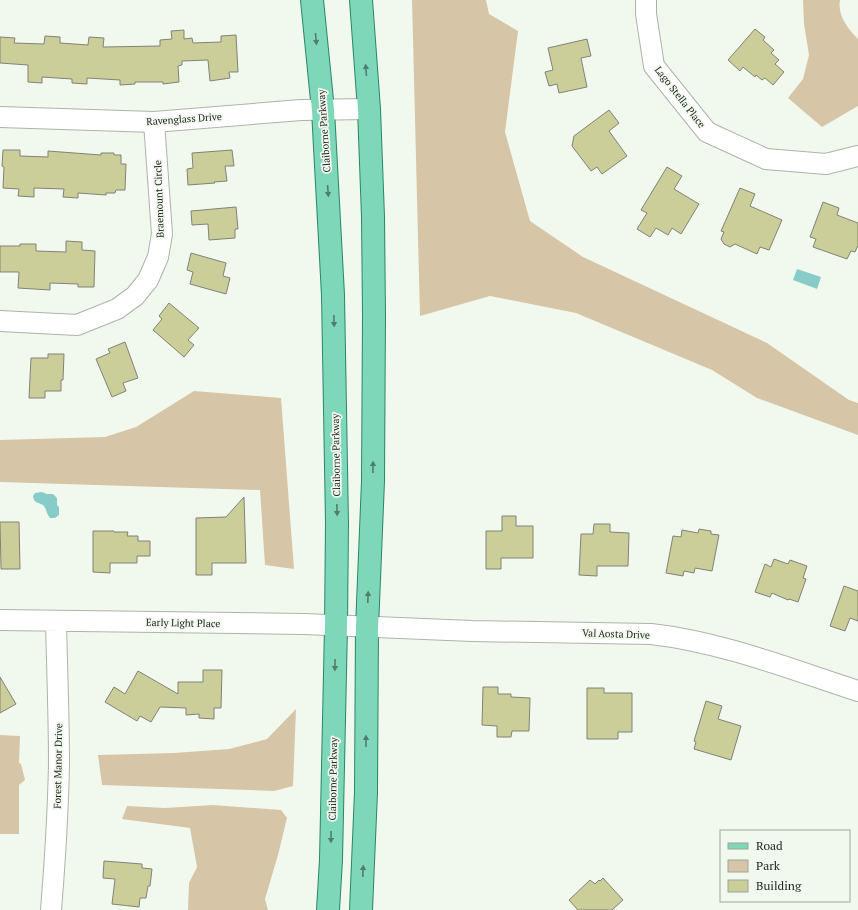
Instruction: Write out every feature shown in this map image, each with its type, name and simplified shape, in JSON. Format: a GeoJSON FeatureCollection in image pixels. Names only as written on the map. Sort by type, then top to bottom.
{"type":"FeatureCollection","features":[{"type":"Feature","properties":{"kind":"main road","name":"Claiborne Parkway"},"geometry":{"type":"LineString","coordinates":[[312,0],[323,110],[333,295],[337,523],[331,860],[328,910]]}},
{"type":"Feature","properties":{"kind":"main road"},"geometry":{"type":"LineString","coordinates":[[361,0],[369,109],[373,217],[374,315],[373,481],[367,628],[366,792],[361,910]]}},
{"type":"Feature","properties":{"kind":"street","name":"Lago Stella Place"},"geometry":{"type":"LineString","coordinates":[[646,0],[646,14],[654,66],[707,132],[766,159],[826,164],[858,156]]}},
{"type":"Feature","properties":{"kind":"street","name":"Ravenglass Drive"},"geometry":{"type":"LineString","coordinates":[[0,117],[154,122],[302,110],[369,109]]}},
{"type":"Feature","properties":{"kind":"street","name":"Braemount Circle"},"geometry":{"type":"LineString","coordinates":[[0,321],[77,325],[117,309],[135,296],[148,280],[158,257],[162,234],[154,122]]}},
{"type":"Feature","properties":{"kind":"street","name":"Early Light Place"},"geometry":{"type":"LineString","coordinates":[[0,620],[304,624],[367,628]]}},
{"type":"Feature","properties":{"kind":"street","name":"Forest Manor Drive"},"geometry":{"type":"LineString","coordinates":[[51,910],[57,836],[59,765],[56,621]]}},
{"type":"Feature","properties":{"kind":"street","name":"Val Aosta Drive"},"geometry":{"type":"LineString","coordinates":[[367,628],[670,636],[710,644],[858,691]]}},
{"type":"Feature","properties":{"kind":"green space"},"geometry":{"type":"Polygon","coordinates":[[[412,0],[486,0],[489,14],[518,31],[505,132],[530,221],[583,257],[767,343],[849,400],[858,403],[858,435],[757,398],[712,370],[576,313],[490,296],[420,316],[412,0]]]}},
{"type":"Feature","properties":{"kind":"green space"},"geometry":{"type":"Polygon","coordinates":[[[803,0],[840,0],[840,11],[844,21],[858,39],[858,106],[822,127],[788,98],[803,79],[809,55],[804,24],[803,0]]]}},
{"type":"Feature","properties":{"kind":"green space"},"geometry":{"type":"Polygon","coordinates":[[[194,391],[281,398],[294,569],[265,565],[260,490],[0,482],[0,440],[105,437],[136,427],[194,391]]]}},
{"type":"Feature","properties":{"kind":"green space"},"geometry":{"type":"Polygon","coordinates":[[[296,709],[293,786],[274,791],[102,785],[98,755],[174,753],[229,749],[267,739],[296,709]]]}},
{"type":"Feature","properties":{"kind":"green space"},"geometry":{"type":"Polygon","coordinates":[[[0,735],[20,736],[19,763],[21,764],[25,780],[19,785],[19,834],[0,834],[0,735]]]}},
{"type":"Feature","properties":{"kind":"green space"},"geometry":{"type":"Polygon","coordinates":[[[213,805],[281,810],[287,818],[265,899],[268,910],[188,910],[189,883],[197,867],[190,828],[122,819],[127,806],[165,808],[213,805]]]}},
{"type":"Feature","properties":{"kind":"water"},"geometry":{"type":"Polygon","coordinates":[[[797,269],[821,277],[817,289],[793,280],[797,269]]]}},
{"type":"Feature","properties":{"kind":"water"},"geometry":{"type":"Polygon","coordinates":[[[42,492],[53,494],[57,498],[59,515],[55,518],[50,518],[43,505],[34,500],[33,496],[35,493],[42,492]]]}},
{"type":"Feature","properties":{"kind":"building"},"geometry":{"type":"Polygon","coordinates":[[[755,29],[765,37],[763,40],[774,50],[771,53],[779,60],[775,64],[784,72],[773,85],[765,78],[762,80],[756,75],[755,77],[743,67],[740,71],[728,60],[755,29]]]}},
{"type":"Feature","properties":{"kind":"building"},"geometry":{"type":"Polygon","coordinates":[[[184,30],[184,39],[192,38],[193,43],[221,42],[221,36],[236,35],[238,72],[229,72],[230,78],[210,81],[208,60],[182,61],[182,65],[178,66],[179,82],[163,84],[163,82],[135,82],[135,84],[120,85],[120,80],[87,78],[87,84],[72,83],[72,79],[42,77],[42,83],[28,82],[28,65],[0,63],[0,37],[15,38],[14,43],[44,44],[45,36],[60,37],[60,43],[88,45],[89,37],[104,38],[103,47],[160,46],[160,40],[172,39],[171,31],[184,30]]]}},
{"type":"Feature","properties":{"kind":"building"},"geometry":{"type":"Polygon","coordinates":[[[587,39],[591,56],[581,58],[587,87],[559,93],[557,84],[549,86],[545,72],[553,70],[548,48],[587,39]]]}},
{"type":"Feature","properties":{"kind":"building"},"geometry":{"type":"Polygon","coordinates":[[[609,110],[619,123],[609,131],[627,156],[602,174],[597,167],[591,171],[572,146],[574,136],[609,110]]]}},
{"type":"Feature","properties":{"kind":"building"},"geometry":{"type":"Polygon","coordinates":[[[3,150],[20,150],[20,156],[48,157],[48,151],[101,155],[101,153],[114,153],[114,155],[121,155],[121,164],[126,164],[125,190],[116,190],[115,193],[106,193],[106,195],[78,193],[78,198],[63,197],[64,189],[34,188],[34,197],[18,196],[19,189],[3,188],[3,150]]]}},
{"type":"Feature","properties":{"kind":"building"},"geometry":{"type":"Polygon","coordinates":[[[232,150],[234,166],[225,166],[227,181],[188,185],[187,169],[193,168],[192,153],[232,150]]]}},
{"type":"Feature","properties":{"kind":"building"},"geometry":{"type":"Polygon","coordinates":[[[667,167],[682,176],[674,189],[699,204],[681,234],[672,228],[668,235],[656,228],[650,237],[637,229],[647,213],[641,210],[667,167]]]}},
{"type":"Feature","properties":{"kind":"building"},"geometry":{"type":"Polygon","coordinates":[[[740,188],[755,194],[750,206],[782,220],[769,250],[760,247],[757,254],[735,244],[730,247],[724,244],[721,239],[724,232],[721,231],[740,188]]]}},
{"type":"Feature","properties":{"kind":"building"},"geometry":{"type":"Polygon","coordinates":[[[823,202],[839,208],[837,215],[858,223],[858,245],[855,252],[851,251],[847,259],[813,247],[816,239],[810,237],[823,202]]]}},
{"type":"Feature","properties":{"kind":"building"},"geometry":{"type":"Polygon","coordinates":[[[236,207],[238,229],[235,229],[235,238],[209,240],[208,224],[192,225],[191,211],[236,207]]]}},
{"type":"Feature","properties":{"kind":"building"},"geometry":{"type":"Polygon","coordinates":[[[66,241],[82,242],[82,250],[95,251],[94,287],[78,287],[78,284],[50,283],[50,290],[18,288],[19,272],[0,272],[0,246],[36,244],[36,251],[66,252],[66,241]]]}},
{"type":"Feature","properties":{"kind":"building"},"geometry":{"type":"Polygon","coordinates":[[[191,253],[226,263],[223,276],[230,278],[226,294],[190,284],[193,272],[187,270],[191,253]]]}},
{"type":"Feature","properties":{"kind":"building"},"geometry":{"type":"Polygon","coordinates":[[[169,303],[199,328],[188,340],[194,345],[184,357],[153,330],[162,319],[159,316],[169,303]]]}},
{"type":"Feature","properties":{"kind":"building"},"geometry":{"type":"Polygon","coordinates":[[[125,342],[138,378],[123,383],[126,391],[112,397],[96,359],[110,353],[108,349],[125,342]]]}},
{"type":"Feature","properties":{"kind":"building"},"geometry":{"type":"Polygon","coordinates":[[[48,354],[64,354],[61,391],[45,391],[45,398],[29,398],[31,358],[48,358],[48,354]]]}},
{"type":"Feature","properties":{"kind":"building"},"geometry":{"type":"Polygon","coordinates":[[[244,497],[246,563],[212,563],[212,575],[196,575],[196,518],[226,517],[244,497]]]}},
{"type":"Feature","properties":{"kind":"building"},"geometry":{"type":"Polygon","coordinates":[[[502,516],[516,516],[516,526],[533,526],[533,558],[501,558],[501,569],[486,569],[486,531],[502,531],[502,516]]]}},
{"type":"Feature","properties":{"kind":"building"},"geometry":{"type":"Polygon","coordinates":[[[0,522],[19,522],[20,569],[1,569],[0,522]]]}},
{"type":"Feature","properties":{"kind":"building"},"geometry":{"type":"Polygon","coordinates":[[[594,524],[610,524],[610,532],[629,533],[628,566],[597,566],[597,576],[579,575],[581,534],[593,534],[594,524]]]}},
{"type":"Feature","properties":{"kind":"building"},"geometry":{"type":"Polygon","coordinates":[[[699,529],[711,531],[711,534],[719,535],[712,571],[695,568],[694,573],[684,571],[683,576],[666,573],[673,536],[681,537],[682,530],[698,533],[699,529]]]}},
{"type":"Feature","properties":{"kind":"building"},"geometry":{"type":"Polygon","coordinates":[[[93,531],[128,532],[127,536],[138,536],[138,541],[150,541],[150,556],[137,556],[137,563],[110,563],[110,573],[93,572],[93,531]]]}},
{"type":"Feature","properties":{"kind":"building"},"geometry":{"type":"Polygon","coordinates":[[[774,559],[788,564],[790,560],[807,566],[803,578],[806,579],[798,602],[788,600],[772,593],[770,597],[755,592],[765,564],[771,567],[774,559]]]}},
{"type":"Feature","properties":{"kind":"building"},"geometry":{"type":"Polygon","coordinates":[[[844,586],[858,591],[858,621],[850,618],[845,631],[830,626],[844,586]]]}},
{"type":"Feature","properties":{"kind":"building"},"geometry":{"type":"Polygon","coordinates":[[[203,670],[222,670],[221,708],[214,708],[214,719],[199,718],[199,714],[186,715],[186,708],[160,707],[151,722],[140,716],[137,721],[105,702],[114,687],[125,694],[138,671],[178,694],[178,682],[203,682],[203,670]]]}},
{"type":"Feature","properties":{"kind":"building"},"geometry":{"type":"Polygon","coordinates":[[[0,677],[16,704],[0,713],[0,677]]]}},
{"type":"Feature","properties":{"kind":"building"},"geometry":{"type":"Polygon","coordinates":[[[483,687],[498,687],[498,694],[511,694],[511,697],[530,698],[529,731],[512,731],[511,737],[497,737],[497,726],[482,725],[483,687]]]}},
{"type":"Feature","properties":{"kind":"building"},"geometry":{"type":"Polygon","coordinates":[[[587,688],[604,688],[604,693],[632,693],[632,732],[618,732],[618,739],[587,739],[587,688]]]}},
{"type":"Feature","properties":{"kind":"building"},"geometry":{"type":"Polygon","coordinates":[[[706,701],[722,706],[718,719],[741,726],[731,760],[694,749],[696,742],[694,741],[706,701]]]}},
{"type":"Feature","properties":{"kind":"building"},"geometry":{"type":"Polygon","coordinates":[[[104,861],[142,864],[142,868],[152,869],[150,886],[148,886],[146,898],[140,898],[139,907],[112,904],[115,879],[103,878],[104,861]]]}},
{"type":"Feature","properties":{"kind":"building"},"geometry":{"type":"Polygon","coordinates":[[[603,878],[623,900],[612,910],[578,910],[569,900],[590,880],[595,884],[603,878]]]}}]}
